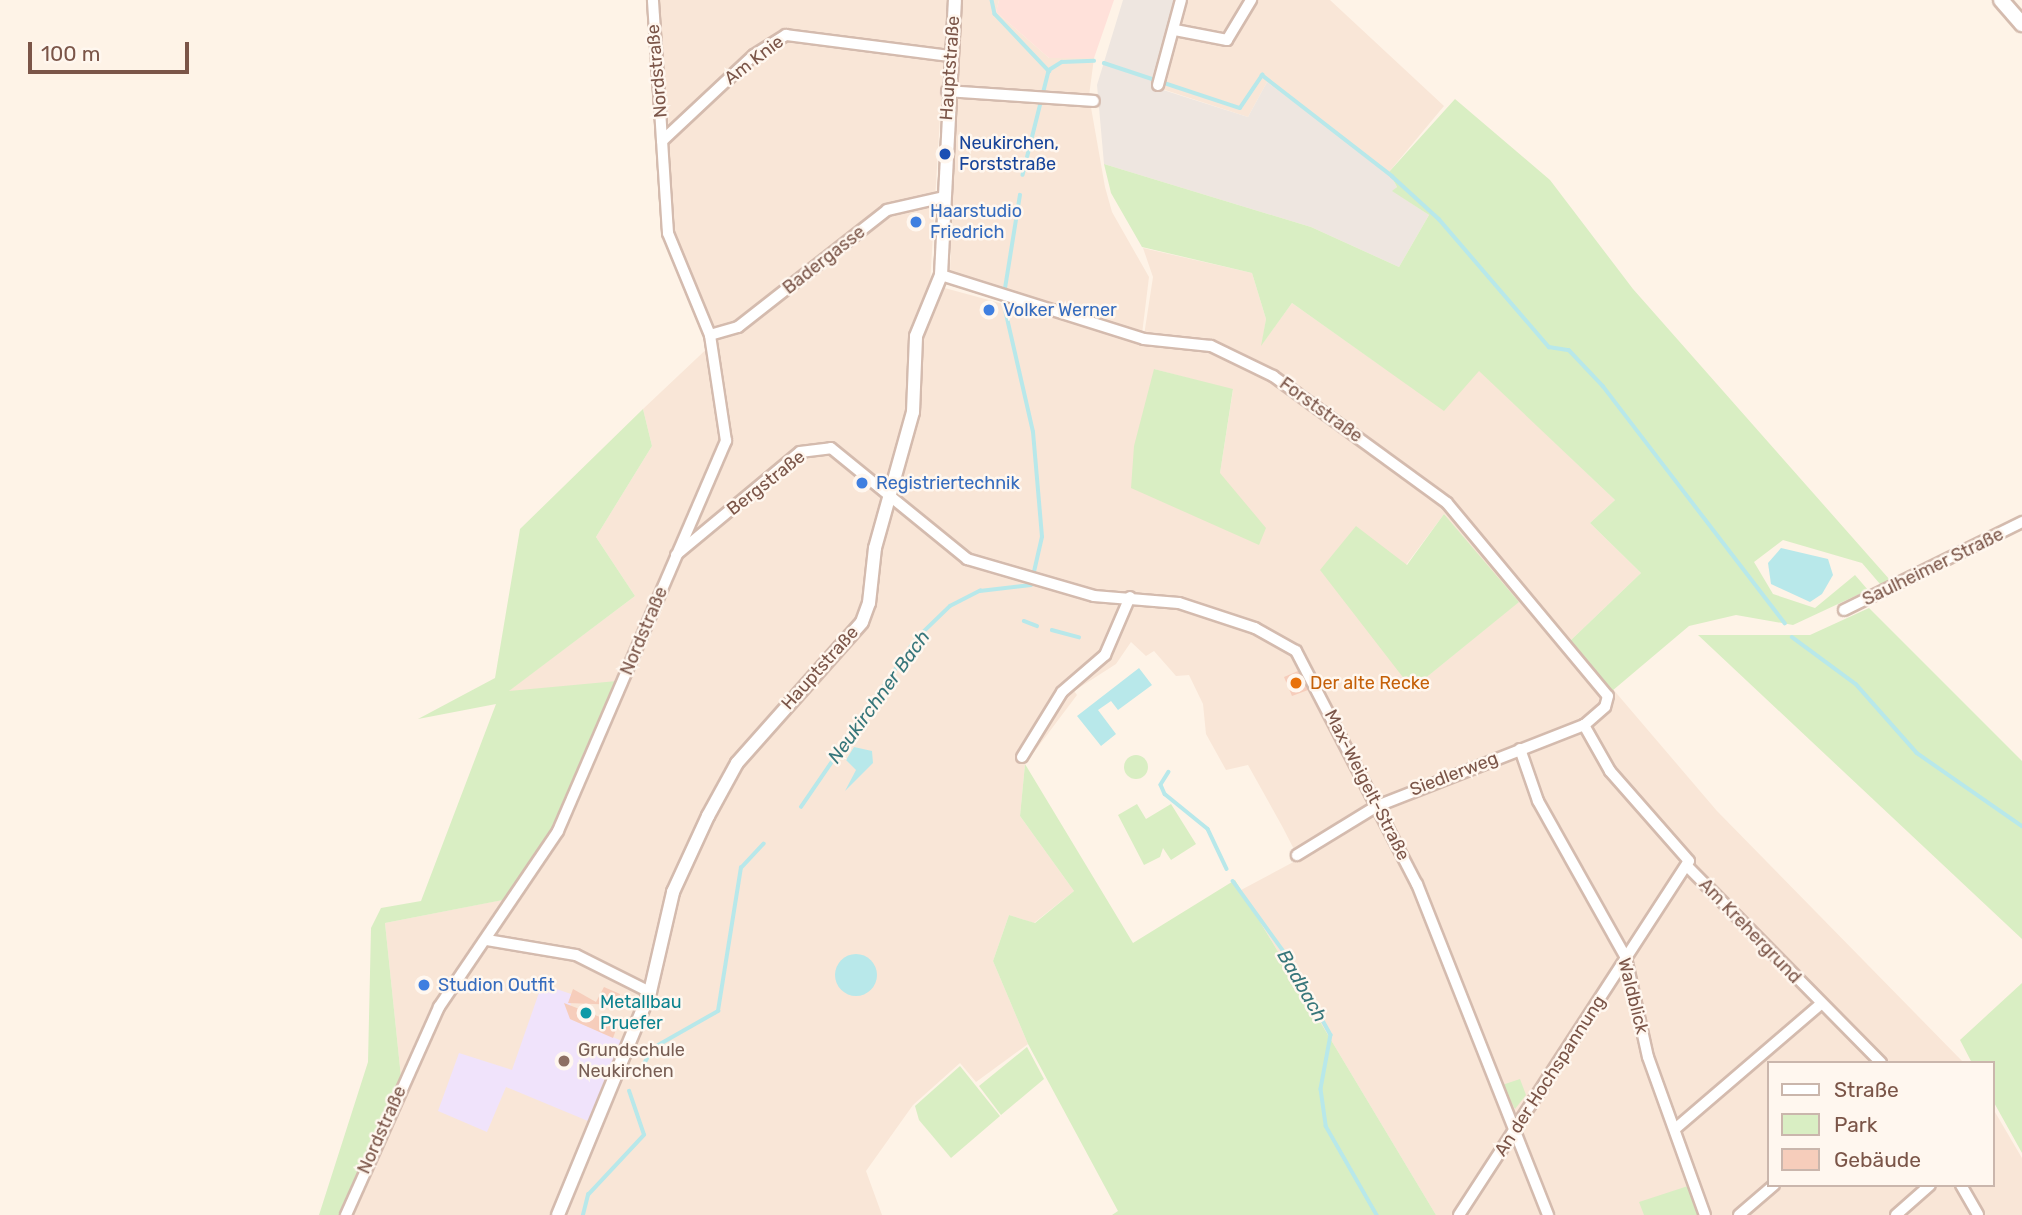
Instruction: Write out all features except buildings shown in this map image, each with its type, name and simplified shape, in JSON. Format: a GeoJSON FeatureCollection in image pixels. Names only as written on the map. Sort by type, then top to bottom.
{"type":"FeatureCollection","features":[{"type":"Feature","properties":{"kind":"main road"},"geometry":{"type":"LineString","coordinates":[[2001,0],[2022,24]]}},
{"type":"Feature","properties":{"kind":"street","name":"Nordstraße"},"geometry":{"type":"LineString","coordinates":[[346,1215],[439,1007],[487,940],[558,831],[604,737],[676,555],[726,441],[710,335],[668,233],[653,0]]}},
{"type":"Feature","properties":{"kind":"street","name":"Hauptstraße"},"geometry":{"type":"LineString","coordinates":[[558,1215],[650,992],[673,892],[737,762],[862,622],[881,522],[892,499],[913,412],[916,336],[941,275],[947,91],[955,0]]}},
{"type":"Feature","properties":{"kind":"street"},"geometry":{"type":"LineString","coordinates":[[1158,85],[1181,0]]}},
{"type":"Feature","properties":{"kind":"street"},"geometry":{"type":"LineString","coordinates":[[1175,30],[1227,40],[1251,0]]}},
{"type":"Feature","properties":{"kind":"street","name":"Am Knie"},"geometry":{"type":"LineString","coordinates":[[662,141],[744,64],[786,35],[949,56]]}},
{"type":"Feature","properties":{"kind":"street"},"geometry":{"type":"LineString","coordinates":[[947,91],[1041,94],[1094,101]]}},
{"type":"Feature","properties":{"kind":"street","name":"Badergasse"},"geometry":{"type":"LineString","coordinates":[[710,335],[738,327],[887,210],[944,197]]}},
{"type":"Feature","properties":{"kind":"street","name":"Forststraße"},"geometry":{"type":"LineString","coordinates":[[941,275],[1144,339],[1211,346],[1273,376],[1447,503],[1608,696]]}},
{"type":"Feature","properties":{"kind":"street","name":"Bergstraße"},"geometry":{"type":"LineString","coordinates":[[676,555],[810,448],[840,453],[892,499]]}},
{"type":"Feature","properties":{"kind":"street","name":"Max-Weigelt-Straße"},"geometry":{"type":"LineString","coordinates":[[892,499],[967,559],[1094,596],[1179,603],[1255,628],[1296,651],[1416,884],[1548,1215]]}},
{"type":"Feature","properties":{"kind":"street","name":"Saulheimer Straße"},"geometry":{"type":"LineString","coordinates":[[1844,610],[2022,522]]}},
{"type":"Feature","properties":{"kind":"street"},"geometry":{"type":"LineString","coordinates":[[1023,757],[1062,692],[1105,655],[1129,597]]}},
{"type":"Feature","properties":{"kind":"street","name":"Siedlerweg"},"geometry":{"type":"LineString","coordinates":[[1297,855],[1377,806],[1584,725],[1605,707],[1608,696]]}},
{"type":"Feature","properties":{"kind":"street","name":"Am Krehergrund"},"geometry":{"type":"LineString","coordinates":[[1584,725],[1610,771],[1689,854],[1688,867],[1879,1061]]}},
{"type":"Feature","properties":{"kind":"street","name":"Waldblick"},"geometry":{"type":"LineString","coordinates":[[1520,749],[1538,801],[1626,958],[1648,1057],[1705,1215]]}},
{"type":"Feature","properties":{"kind":"street","name":"An der Hochspannung"},"geometry":{"type":"LineString","coordinates":[[1459,1215],[1688,867]]}},
{"type":"Feature","properties":{"kind":"street"},"geometry":{"type":"LineString","coordinates":[[487,940],[576,954],[650,992]]}},
{"type":"Feature","properties":{"kind":"street"},"geometry":{"type":"LineString","coordinates":[[1675,1129],[1821,1004]]}},
{"type":"Feature","properties":{"kind":"street"},"geometry":{"type":"LineString","coordinates":[[1739,1215],[1772,1187]]}},
{"type":"Feature","properties":{"kind":"street"},"geometry":{"type":"LineString","coordinates":[[1896,1215],[1928,1187]]}},
{"type":"Feature","properties":{"kind":"street"},"geometry":{"type":"LineString","coordinates":[[1962,1187],[1978,1215]]}},
{"type":"Feature","properties":{"kind":"shaded area"},"geometry":{"type":"Polygon","coordinates":[[[654,0],[947,0],[930,284],[1143,342],[1153,277],[1143,248],[1252,273],[1266,319],[1262,344],[1292,303],[1384,368],[1479,370],[1615,500],[1590,523],[1641,573],[1571,640],[1717,811],[1962,1061],[1766,1061],[1766,1187],[1994,1187],[1994,1110],[2022,1158],[2022,1215],[1436,1215],[1241,890],[1299,859],[1282,826],[1248,765],[1226,770],[1206,734],[1203,704],[1189,675],[1176,676],[1154,651],[1146,656],[1131,642],[1116,664],[1074,691],[1077,695],[1025,764],[1020,816],[1074,891],[1034,923],[1009,915],[993,961],[1028,1044],[976,1082],[960,1063],[913,1105],[866,1171],[882,1215],[344,1215],[401,1077],[385,923],[507,899],[617,682],[507,692],[635,596],[596,537],[652,446],[643,409],[714,342],[671,227],[668,117],[654,0]],[[1154,369],[1220,473],[1233,390],[1154,369]],[[1444,514],[1406,565],[1412,689],[1518,602],[1444,514]]]}},
{"type":"Feature","properties":{"kind":"shaded area"},"geometry":{"type":"Polygon","coordinates":[[[959,0],[999,0],[996,12],[1049,58],[1094,58],[1089,96],[1105,187],[1112,212],[1149,277],[1142,334],[950,272],[959,0]]]}},
{"type":"Feature","properties":{"kind":"shaded area"},"geometry":{"type":"Polygon","coordinates":[[[999,0],[1114,0],[1094,58],[1049,58],[996,12],[999,0]]]}},
{"type":"Feature","properties":{"kind":"shaded area"},"geometry":{"type":"Polygon","coordinates":[[[1123,0],[1176,0],[1157,88],[1248,117],[1267,82],[1389,172],[1397,187],[1393,191],[1429,215],[1399,267],[1311,227],[1104,164],[1097,85],[1123,0]]]}},
{"type":"Feature","properties":{"kind":"shaded area"},"geometry":{"type":"Polygon","coordinates":[[[1177,0],[1330,0],[1444,106],[1389,172],[1267,82],[1248,117],[1159,88],[1177,0]]]}},
{"type":"Feature","properties":{"kind":"shaded area","name":"Grundschule Neukirchen"},"geometry":{"type":"Polygon","coordinates":[[[542,984],[571,994],[570,1019],[622,1041],[588,1121],[506,1087],[487,1132],[438,1111],[459,1053],[512,1070],[542,984]]]}},
{"type":"Feature","properties":{"kind":"green space"},"geometry":{"type":"Polygon","coordinates":[[[1455,99],[1550,180],[1633,289],[1890,580],[1880,584],[1862,563],[1783,540],[1754,562],[1773,594],[1815,608],[1855,575],[1868,590],[1793,625],[1736,615],[1689,626],[1612,691],[1570,641],[1641,573],[1590,523],[1615,500],[1479,371],[1444,411],[1292,303],[1261,346],[1266,319],[1252,273],[1142,247],[1111,193],[1104,164],[1311,227],[1399,267],[1429,215],[1392,191],[1397,187],[1389,172],[1455,99]]]}},
{"type":"Feature","properties":{"kind":"green space"},"geometry":{"type":"Polygon","coordinates":[[[1154,369],[1233,389],[1220,473],[1266,528],[1259,545],[1131,488],[1134,446],[1154,369]]]}},
{"type":"Feature","properties":{"kind":"green space"},"geometry":{"type":"Polygon","coordinates":[[[643,409],[652,446],[596,537],[635,596],[509,691],[617,681],[590,759],[556,826],[508,899],[385,923],[401,1077],[344,1215],[319,1215],[368,1062],[371,928],[381,908],[421,901],[496,704],[418,719],[495,678],[520,529],[643,409]]]}},
{"type":"Feature","properties":{"kind":"green space"},"geometry":{"type":"Polygon","coordinates":[[[1444,514],[1519,602],[1412,689],[1320,570],[1356,526],[1407,565],[1444,514]]]}},
{"type":"Feature","properties":{"kind":"green space"},"geometry":{"type":"Polygon","coordinates":[[[1869,608],[2022,761],[2022,939],[1698,635],[1810,635],[1869,608]]]}},
{"type":"Feature","properties":{"kind":"green space"},"geometry":{"type":"Polygon","coordinates":[[[1136,755],[1145,758],[1148,767],[1145,776],[1136,779],[1127,776],[1124,767],[1127,758],[1136,755]]]}},
{"type":"Feature","properties":{"kind":"green space"},"geometry":{"type":"Polygon","coordinates":[[[1025,764],[1133,943],[1235,880],[1436,1215],[1112,1215],[1118,1211],[1028,1044],[993,961],[1009,915],[1035,923],[1074,891],[1020,816],[1025,764]]]}},
{"type":"Feature","properties":{"kind":"green space"},"geometry":{"type":"Polygon","coordinates":[[[1137,804],[1146,819],[1171,804],[1196,844],[1171,860],[1163,848],[1160,857],[1144,865],[1118,815],[1137,804]]]}},
{"type":"Feature","properties":{"kind":"green space"},"geometry":{"type":"Polygon","coordinates":[[[2022,983],[2022,1153],[1994,1103],[1994,1061],[1971,1061],[1960,1040],[2022,983]]]}},
{"type":"Feature","properties":{"kind":"green space"},"geometry":{"type":"Polygon","coordinates":[[[1027,1047],[1044,1079],[1001,1115],[979,1086],[1027,1047]]]}},
{"type":"Feature","properties":{"kind":"green space"},"geometry":{"type":"Polygon","coordinates":[[[960,1066],[1000,1116],[951,1158],[919,1120],[915,1106],[960,1066]]]}},
{"type":"Feature","properties":{"kind":"green space"},"geometry":{"type":"Polygon","coordinates":[[[1520,1079],[1526,1095],[1515,1109],[1502,1085],[1520,1079]]]}},
{"type":"Feature","properties":{"kind":"green space"},"geometry":{"type":"Polygon","coordinates":[[[1688,1186],[1699,1215],[1644,1215],[1639,1202],[1688,1186]]]}},
{"type":"Feature","properties":{"kind":"water"},"geometry":{"type":"Polygon","coordinates":[[[1781,548],[1828,559],[1833,575],[1822,594],[1810,602],[1771,584],[1768,563],[1781,548]]]}},
{"type":"Feature","properties":{"kind":"water"},"geometry":{"type":"Polygon","coordinates":[[[1139,668],[1152,685],[1118,710],[1111,701],[1098,710],[1116,734],[1101,746],[1077,716],[1139,668]]]}},
{"type":"Feature","properties":{"kind":"water"},"geometry":{"type":"Polygon","coordinates":[[[854,747],[872,751],[873,763],[845,791],[856,770],[846,760],[854,747]]]}},
{"type":"Feature","properties":{"kind":"water"},"geometry":{"type":"Polygon","coordinates":[[[856,954],[871,960],[877,975],[871,990],[856,996],[841,990],[835,975],[841,960],[856,954]]]}},
{"type":"Feature","properties":{"kind":"waterway","name":"Neukirchner Bach"},"geometry":{"type":"LineString","coordinates":[[992,0],[995,14],[1049,71],[1023,175]]}},
{"type":"Feature","properties":{"kind":"waterway"},"geometry":{"type":"LineString","coordinates":[[1049,70],[1062,62],[1094,61]]}},
{"type":"Feature","properties":{"kind":"waterway"},"geometry":{"type":"LineString","coordinates":[[1104,63],[1240,108],[1262,75],[1392,176],[1439,219],[1549,347],[1569,350],[1603,386],[1785,623]]}},
{"type":"Feature","properties":{"kind":"waterway","name":"Neukirchner Bach"},"geometry":{"type":"LineString","coordinates":[[801,807],[916,639],[950,606],[980,591],[1031,585],[1042,537],[1033,432],[1003,301],[1020,195]]}},
{"type":"Feature","properties":{"kind":"waterway"},"geometry":{"type":"LineString","coordinates":[[1024,621],[1037,626]]}},
{"type":"Feature","properties":{"kind":"waterway"},"geometry":{"type":"LineString","coordinates":[[1052,630],[1079,637]]}},
{"type":"Feature","properties":{"kind":"waterway"},"geometry":{"type":"LineString","coordinates":[[1792,637],[1856,684],[1917,753],[2022,826]]}},
{"type":"Feature","properties":{"kind":"waterway"},"geometry":{"type":"LineString","coordinates":[[1169,772],[1161,785],[1165,794],[1208,829],[1227,869]]}},
{"type":"Feature","properties":{"kind":"waterway","name":"Neukirchner Bach"},"geometry":{"type":"LineString","coordinates":[[637,1076],[653,1048],[718,1011],[741,868],[763,844]]}},
{"type":"Feature","properties":{"kind":"waterway","name":"Badbach"},"geometry":{"type":"LineString","coordinates":[[1233,881],[1287,956],[1331,1035],[1321,1089],[1326,1126],[1377,1215]]}},
{"type":"Feature","properties":{"kind":"waterway","name":"Neukirchner Bach"},"geometry":{"type":"LineString","coordinates":[[583,1215],[588,1195],[644,1135],[629,1091]]}},
{"type":"Feature","properties":{"kind":"place","name":"Neukirchen, Forststraße"},"geometry":{"type":"Point","coordinates":[945,154]}},
{"type":"Feature","properties":{"kind":"place","name":"Haarstudio Friedrich"},"geometry":{"type":"Point","coordinates":[916,222]}},
{"type":"Feature","properties":{"kind":"place","name":"Volker Werner"},"geometry":{"type":"Point","coordinates":[989,310]}},
{"type":"Feature","properties":{"kind":"place","name":"Registriertechnik"},"geometry":{"type":"Point","coordinates":[862,483]}},
{"type":"Feature","properties":{"kind":"place","name":"Der alte Recke"},"geometry":{"type":"Point","coordinates":[1296,683]}},
{"type":"Feature","properties":{"kind":"place","name":"Studion Outfit"},"geometry":{"type":"Point","coordinates":[424,985]}},
{"type":"Feature","properties":{"kind":"place","name":"Metallbau Pruefer"},"geometry":{"type":"Point","coordinates":[586,1013]}},
{"type":"Feature","properties":{"kind":"place","name":"Grundschule Neukirchen"},"geometry":{"type":"Point","coordinates":[564,1061]}}]}
